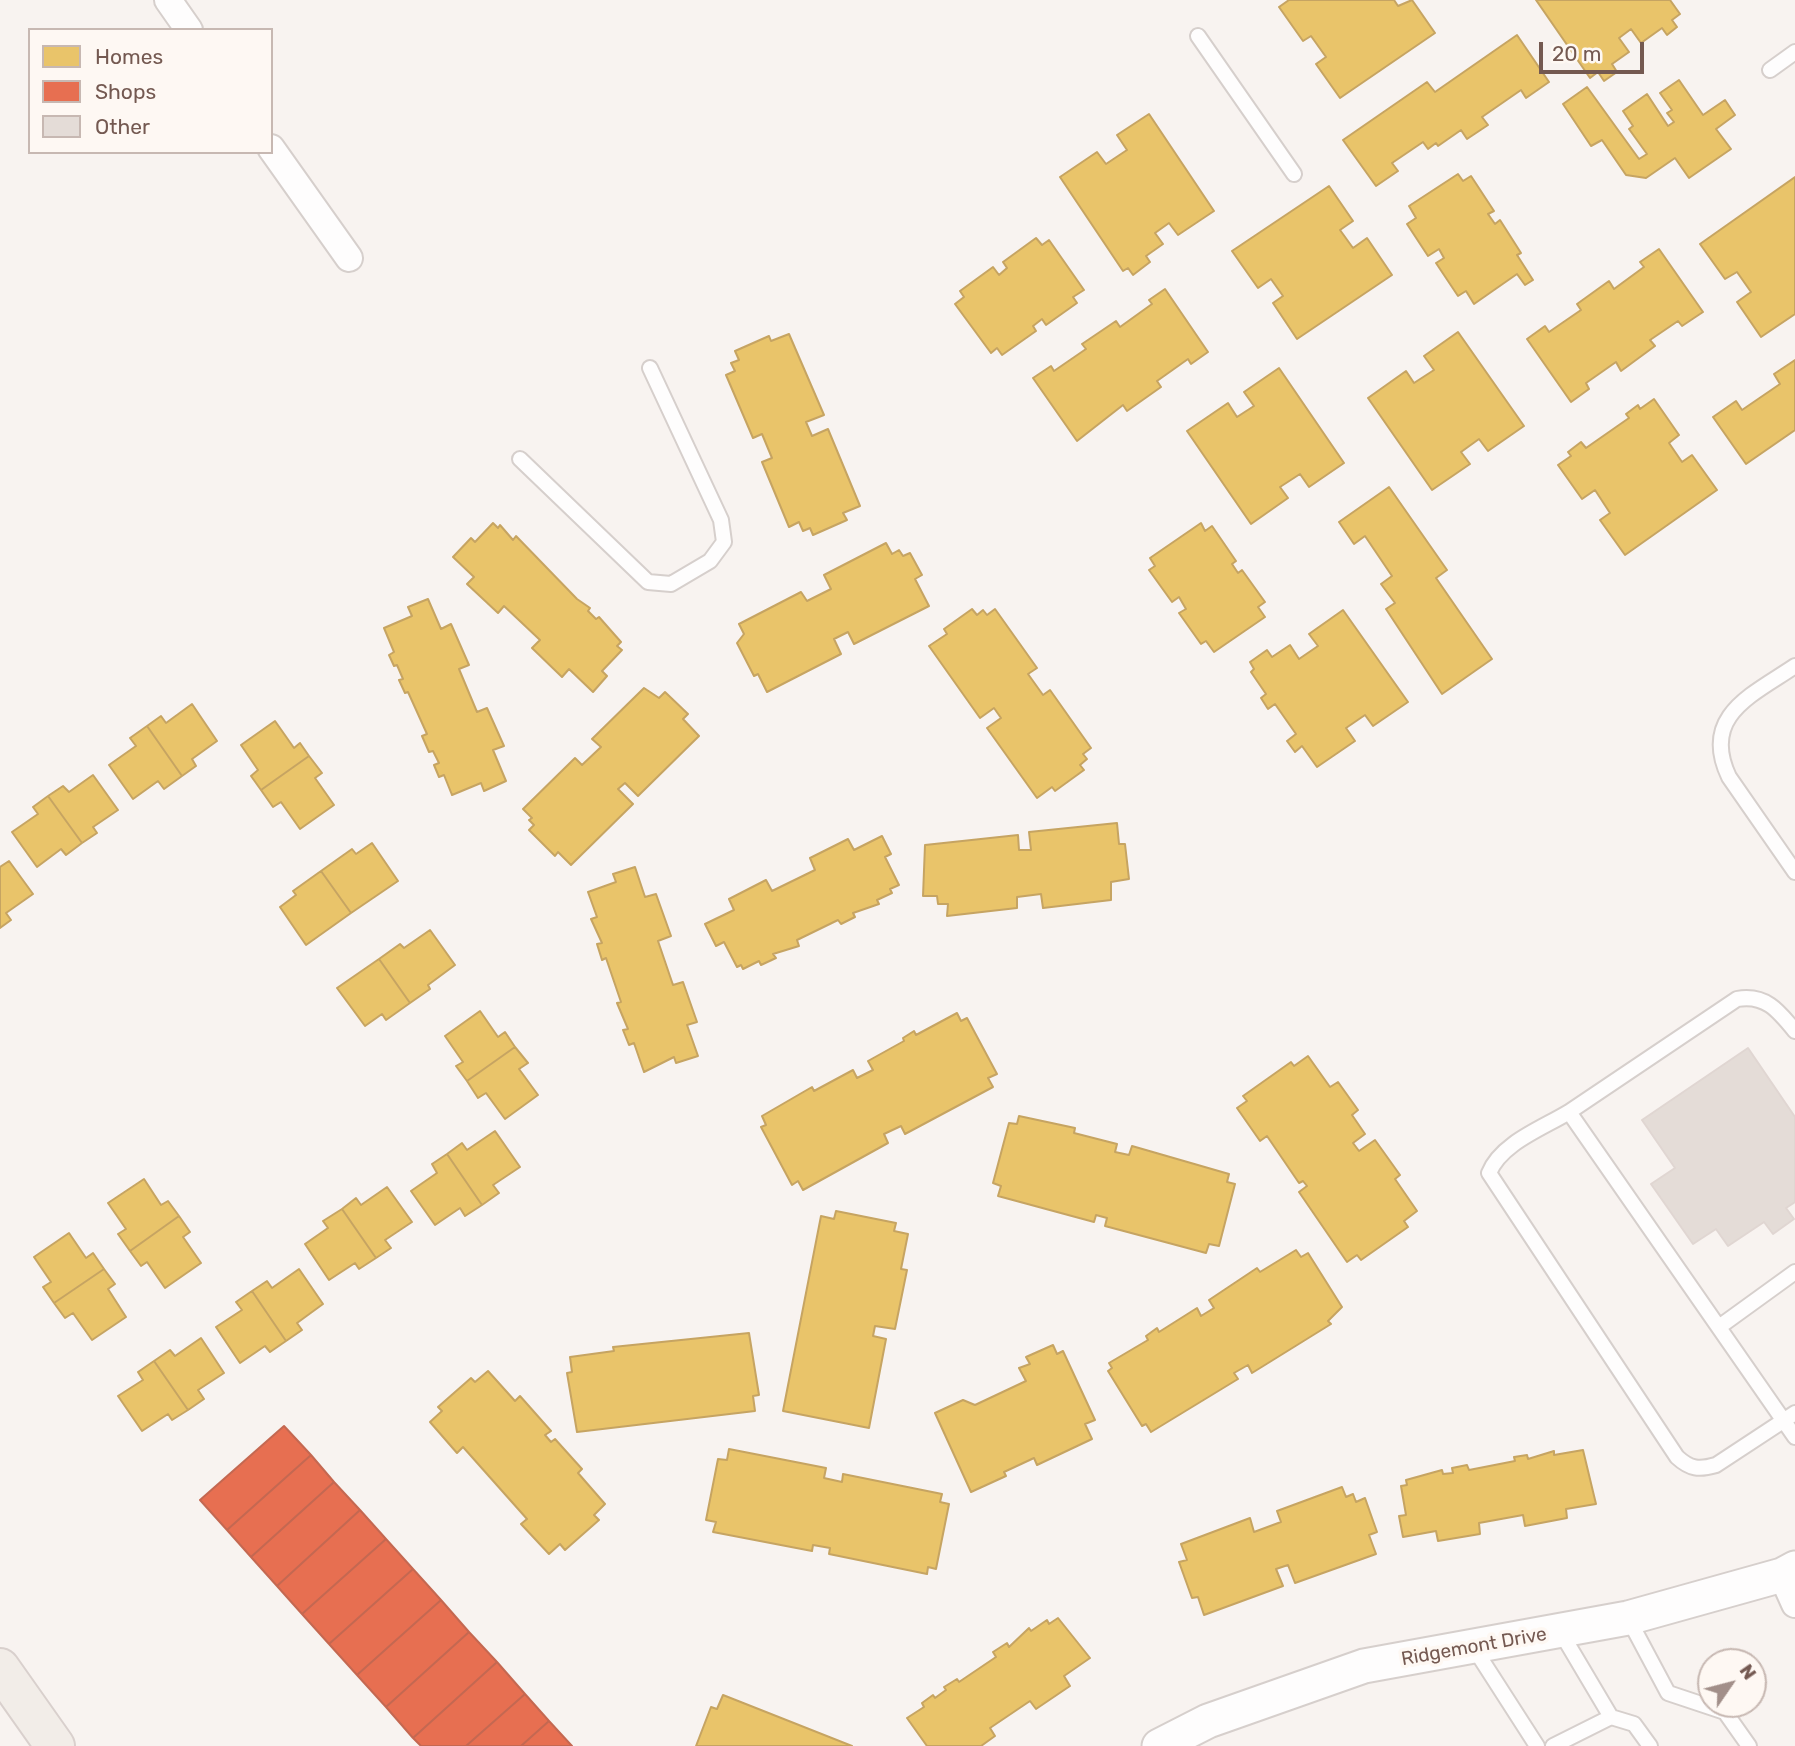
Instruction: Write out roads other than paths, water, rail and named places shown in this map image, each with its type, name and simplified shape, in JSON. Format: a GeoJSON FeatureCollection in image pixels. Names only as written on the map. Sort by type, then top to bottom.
{"type":"FeatureCollection","features":[{"type":"Feature","properties":{"kind":"main road"},"geometry":{"type":"LineString","coordinates":[[0,1668],[55,1746]]}},
{"type":"Feature","properties":{"kind":"street"},"geometry":{"type":"LineString","coordinates":[[168,0],[187,28]]}},
{"type":"Feature","properties":{"kind":"street"},"geometry":{"type":"LineString","coordinates":[[273,151],[349,258]]}},
{"type":"Feature","properties":{"kind":"street","name":"Ridgemont Drive"},"geometry":{"type":"LineString","coordinates":[[1159,1746],[1208,1721],[1307,1684],[1364,1667],[1628,1618],[1791,1583]]}},
{"type":"Feature","properties":{"kind":"lane"},"geometry":{"type":"LineString","coordinates":[[1198,36],[1294,174]]}},
{"type":"Feature","properties":{"kind":"lane"},"geometry":{"type":"LineString","coordinates":[[1770,70],[1795,52]]}},
{"type":"Feature","properties":{"kind":"lane"},"geometry":{"type":"LineString","coordinates":[[520,459],[648,582],[671,584],[710,561],[724,542],[721,520],[650,368]]}},
{"type":"Feature","properties":{"kind":"lane"},"geometry":{"type":"LineString","coordinates":[[1795,666],[1735,706],[1721,731],[1720,747],[1721,762],[1729,777],[1795,872]]}},
{"type":"Feature","properties":{"kind":"lane"},"geometry":{"type":"LineString","coordinates":[[1789,1417],[1716,1465],[1703,1469],[1689,1467],[1677,1457],[1489,1172],[1494,1161],[1505,1151],[1569,1112],[1737,999],[1753,996],[1769,1003],[1795,1031]]}},
{"type":"Feature","properties":{"kind":"lane"},"geometry":{"type":"LineString","coordinates":[[1569,1112],[1719,1327],[1789,1417],[1795,1437]]}},
{"type":"Feature","properties":{"kind":"lane"},"geometry":{"type":"LineString","coordinates":[[1719,1327],[1795,1272]]}},
{"type":"Feature","properties":{"kind":"lane"},"geometry":{"type":"LineString","coordinates":[[1628,1618],[1668,1693],[1725,1712],[1749,1746]]}},
{"type":"Feature","properties":{"kind":"lane"},"geometry":{"type":"LineString","coordinates":[[1560,1631],[1611,1717],[1634,1724],[1650,1746]]}},
{"type":"Feature","properties":{"kind":"lane"},"geometry":{"type":"LineString","coordinates":[[1473,1646],[1537,1746]]}},
{"type":"Feature","properties":{"kind":"lane"},"geometry":{"type":"LineString","coordinates":[[1553,1746],[1611,1717]]}}]}
